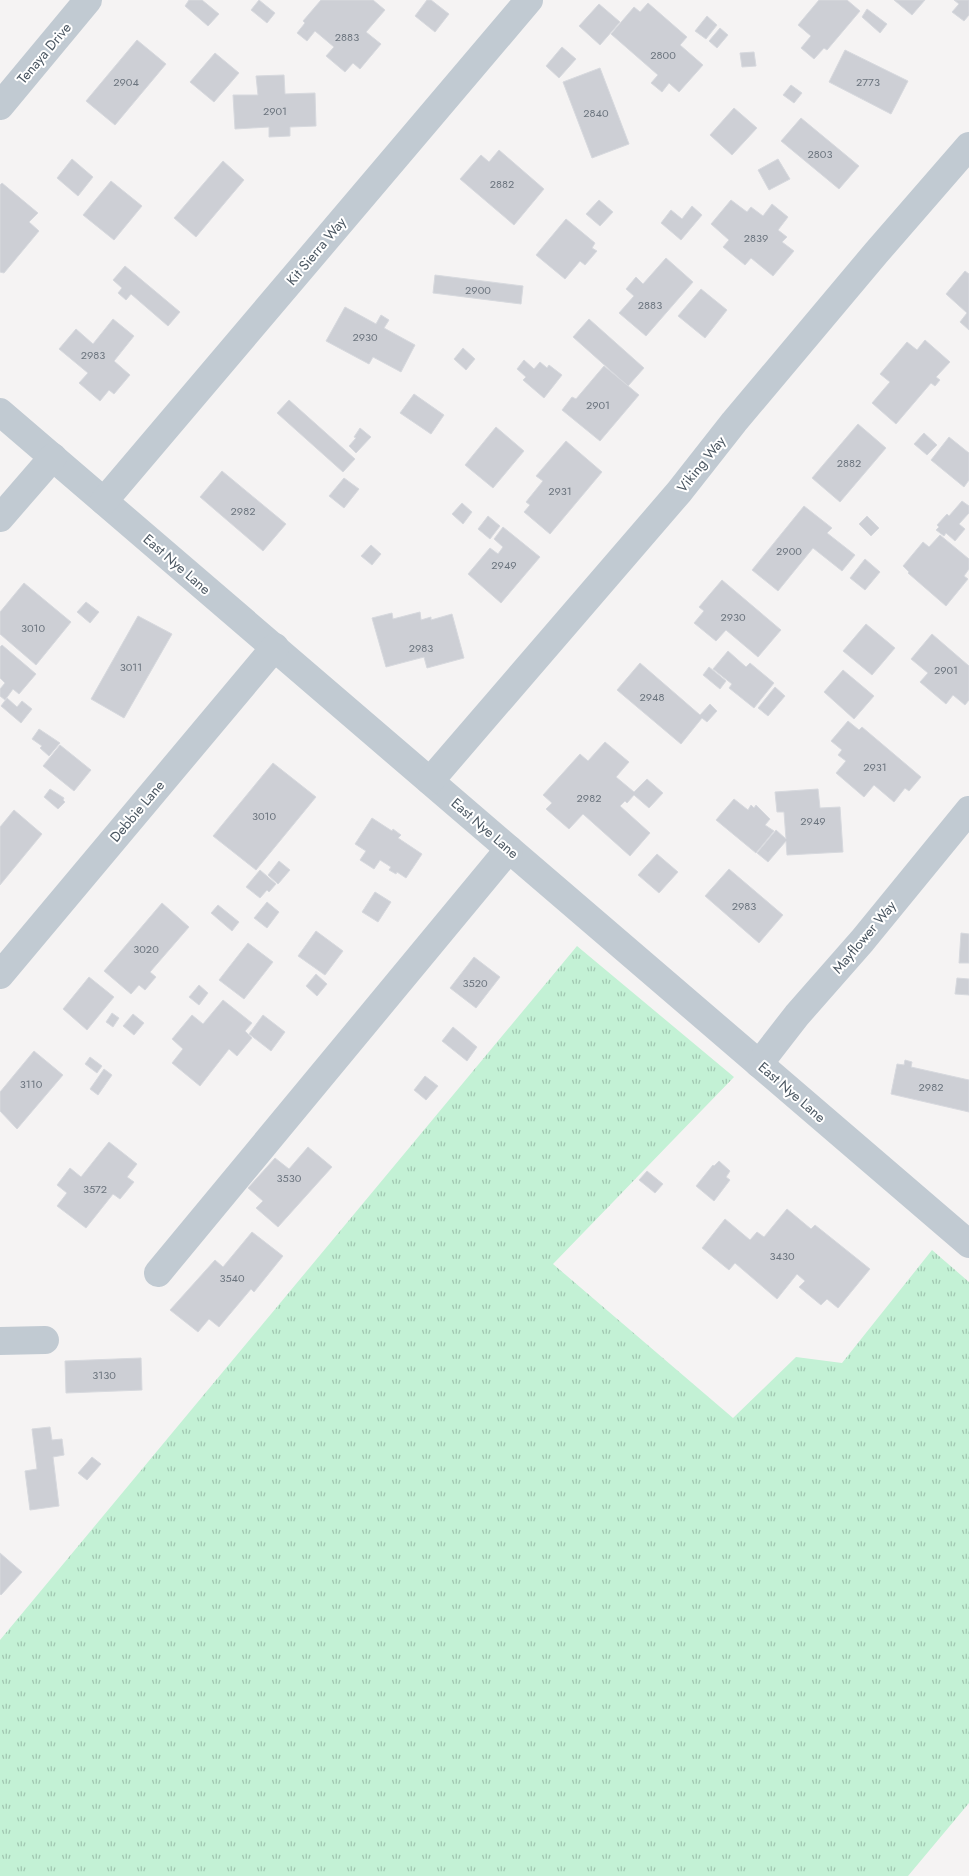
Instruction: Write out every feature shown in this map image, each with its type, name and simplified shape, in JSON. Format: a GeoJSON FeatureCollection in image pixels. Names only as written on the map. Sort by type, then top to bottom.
{"type":"FeatureCollection","features":[{"type":"Feature","properties":{"kind":"street","name":"Tenaya Drive"},"geometry":{"type":"LineString","coordinates":[[0,106],[88,0]]}},
{"type":"Feature","properties":{"kind":"street","name":"Kit Sierra Way"},"geometry":{"type":"LineString","coordinates":[[104,501],[528,0]]}},
{"type":"Feature","properties":{"kind":"street","name":"Viking Way"},"geometry":{"type":"LineString","coordinates":[[430,781],[679,492],[734,422],[969,146]]}},
{"type":"Feature","properties":{"kind":"street","name":"East Nye Lane"},"geometry":{"type":"LineString","coordinates":[[0,412],[969,1244]]}},
{"type":"Feature","properties":{"kind":"street"},"geometry":{"type":"LineString","coordinates":[[0,518],[52,457]]}},
{"type":"Feature","properties":{"kind":"street","name":"Debbie Lane"},"geometry":{"type":"LineString","coordinates":[[0,974],[274,647]]}},
{"type":"Feature","properties":{"kind":"street","name":"Mayflower Way"},"geometry":{"type":"LineString","coordinates":[[759,1064],[797,1015],[862,941],[969,810]]}},
{"type":"Feature","properties":{"kind":"street"},"geometry":{"type":"LineString","coordinates":[[158,1273],[509,849]]}},
{"type":"Feature","properties":{"kind":"street"},"geometry":{"type":"LineString","coordinates":[[0,1341],[45,1340]]}},
{"type":"Feature","properties":{"kind":"green space"},"geometry":{"type":"Polygon","coordinates":[[[577,946],[734,1077],[553,1264],[733,1418],[796,1357],[842,1363],[932,1250],[969,1282],[969,1803],[908,1876],[0,1876],[0,1640],[577,946]]]}},
{"type":"Feature","properties":{"kind":"building"},"geometry":{"type":"Polygon","coordinates":[[[189,0],[202,0],[219,14],[208,26],[185,6],[189,0]]]}},
{"type":"Feature","properties":{"kind":"building"},"geometry":{"type":"Polygon","coordinates":[[[259,0],[275,13],[267,23],[251,10],[259,0]]]}},
{"type":"Feature","properties":{"kind":"building"},"geometry":{"type":"Polygon","coordinates":[[[321,0],[373,0],[385,10],[366,32],[381,44],[360,69],[353,63],[345,72],[326,56],[334,47],[315,31],[307,41],[297,33],[305,23],[303,21],[321,0]]]}},
{"type":"Feature","properties":{"kind":"building"},"geometry":{"type":"Polygon","coordinates":[[[427,0],[431,0],[449,14],[435,32],[415,16],[427,0]]]}},
{"type":"Feature","properties":{"kind":"building"},"geometry":{"type":"Polygon","coordinates":[[[819,0],[847,0],[860,11],[827,50],[824,48],[814,59],[801,48],[811,36],[798,25],[819,0]]]}},
{"type":"Feature","properties":{"kind":"building"},"geometry":{"type":"Polygon","coordinates":[[[894,0],[925,0],[912,15],[894,0]]]}},
{"type":"Feature","properties":{"kind":"building"},"geometry":{"type":"Polygon","coordinates":[[[954,0],[969,0],[969,15],[964,21],[952,12],[959,4],[954,0]]]}},
{"type":"Feature","properties":{"kind":"building"},"geometry":{"type":"Polygon","coordinates":[[[648,3],[687,37],[680,45],[703,65],[679,92],[669,83],[662,92],[651,83],[658,75],[611,34],[634,7],[640,12],[648,3]]]}},
{"type":"Feature","properties":{"kind":"building"},"geometry":{"type":"Polygon","coordinates":[[[599,4],[620,22],[600,45],[579,26],[599,4]]]}},
{"type":"Feature","properties":{"kind":"building"},"geometry":{"type":"Polygon","coordinates":[[[867,9],[887,24],[880,33],[862,17],[867,9]]]}},
{"type":"Feature","properties":{"kind":"building"},"geometry":{"type":"Polygon","coordinates":[[[707,16],[717,25],[706,39],[695,31],[707,16]]]}},
{"type":"Feature","properties":{"kind":"building"},"geometry":{"type":"Polygon","coordinates":[[[720,28],[728,35],[717,48],[709,41],[720,28]]]}},
{"type":"Feature","properties":{"kind":"building"},"geometry":{"type":"Polygon","coordinates":[[[137,40],[166,64],[115,125],[86,101],[137,40]]]}},
{"type":"Feature","properties":{"kind":"building"},"geometry":{"type":"Polygon","coordinates":[[[562,47],[576,59],[559,78],[546,66],[562,47]]]}},
{"type":"Feature","properties":{"kind":"building"},"geometry":{"type":"Polygon","coordinates":[[[845,50],[908,81],[891,114],[829,82],[845,50]]]}},
{"type":"Feature","properties":{"kind":"building"},"geometry":{"type":"Polygon","coordinates":[[[754,52],[756,66],[742,67],[740,53],[754,52]]]}},
{"type":"Feature","properties":{"kind":"building"},"geometry":{"type":"Polygon","coordinates":[[[215,53],[239,73],[214,102],[190,82],[215,53]]]}},
{"type":"Feature","properties":{"kind":"building"},"geometry":{"type":"Polygon","coordinates":[[[600,68],[629,144],[592,158],[563,82],[600,68]]]}},
{"type":"Feature","properties":{"kind":"building"},"geometry":{"type":"Polygon","coordinates":[[[284,75],[285,94],[315,93],[316,126],[290,127],[290,136],[269,137],[269,127],[235,129],[233,95],[258,95],[256,76],[284,75]]]}},
{"type":"Feature","properties":{"kind":"building"},"geometry":{"type":"Polygon","coordinates":[[[791,85],[802,93],[794,103],[783,95],[791,85]]]}},
{"type":"Feature","properties":{"kind":"building"},"geometry":{"type":"Polygon","coordinates":[[[734,108],[757,128],[732,155],[710,135],[734,108]]]}},
{"type":"Feature","properties":{"kind":"building"},"geometry":{"type":"Polygon","coordinates":[[[801,118],[859,166],[839,189],[781,141],[801,118]]]}},
{"type":"Feature","properties":{"kind":"building"},"geometry":{"type":"Polygon","coordinates":[[[499,150],[544,189],[514,225],[460,179],[481,155],[489,162],[499,150]]]}},
{"type":"Feature","properties":{"kind":"building"},"geometry":{"type":"Polygon","coordinates":[[[72,159],[93,177],[78,196],[57,178],[72,159]]]}},
{"type":"Feature","properties":{"kind":"building"},"geometry":{"type":"Polygon","coordinates":[[[778,159],[790,179],[769,190],[758,170],[778,159]]]}},
{"type":"Feature","properties":{"kind":"building"},"geometry":{"type":"Polygon","coordinates":[[[223,161],[244,180],[196,237],[174,218],[223,161]]]}},
{"type":"Feature","properties":{"kind":"building"},"geometry":{"type":"Polygon","coordinates":[[[111,181],[142,206],[114,240],[83,215],[111,181]]]}},
{"type":"Feature","properties":{"kind":"building"},"geometry":{"type":"Polygon","coordinates":[[[2,183],[38,213],[29,222],[39,231],[4,273],[0,272],[0,185],[2,183]]]}},
{"type":"Feature","properties":{"kind":"building"},"geometry":{"type":"Polygon","coordinates":[[[599,200],[613,212],[600,226],[586,214],[599,200]]]}},
{"type":"Feature","properties":{"kind":"building"},"geometry":{"type":"Polygon","coordinates":[[[731,200],[747,212],[751,207],[763,216],[772,204],[788,217],[778,230],[787,237],[782,242],[794,251],[773,276],[751,258],[745,265],[723,247],[729,240],[711,224],[731,200]]]}},
{"type":"Feature","properties":{"kind":"building"},"geometry":{"type":"Polygon","coordinates":[[[692,206],[702,215],[681,240],[661,223],[671,210],[682,219],[692,206]]]}},
{"type":"Feature","properties":{"kind":"building"},"geometry":{"type":"Polygon","coordinates":[[[566,219],[595,243],[592,248],[597,251],[585,265],[580,261],[565,279],[536,255],[566,219]]]}},
{"type":"Feature","properties":{"kind":"building"},"geometry":{"type":"Polygon","coordinates":[[[666,258],[693,282],[646,336],[619,313],[634,296],[626,289],[636,277],[643,284],[666,258]]]}},
{"type":"Feature","properties":{"kind":"building"},"geometry":{"type":"Polygon","coordinates":[[[125,266],[180,312],[168,326],[131,294],[126,300],[118,293],[122,288],[113,280],[125,266]]]}},
{"type":"Feature","properties":{"kind":"building"},"geometry":{"type":"Polygon","coordinates":[[[965,271],[969,274],[969,330],[960,322],[967,313],[946,294],[965,271]]]}},
{"type":"Feature","properties":{"kind":"building"},"geometry":{"type":"Polygon","coordinates":[[[435,275],[523,286],[521,304],[433,293],[435,275]]]}},
{"type":"Feature","properties":{"kind":"building"},"geometry":{"type":"Polygon","coordinates":[[[701,289],[727,310],[705,338],[678,316],[701,289]]]}},
{"type":"Feature","properties":{"kind":"building"},"geometry":{"type":"Polygon","coordinates":[[[345,307],[376,324],[381,315],[389,320],[384,328],[415,345],[401,372],[373,357],[369,364],[326,341],[345,307]]]}},
{"type":"Feature","properties":{"kind":"building"},"geometry":{"type":"Polygon","coordinates":[[[113,319],[134,336],[114,361],[130,375],[114,394],[109,390],[100,401],[79,383],[88,373],[59,349],[76,329],[93,344],[113,319]]]}},
{"type":"Feature","properties":{"kind":"building"},"geometry":{"type":"Polygon","coordinates":[[[589,319],[644,368],[628,386],[573,337],[589,319]]]}},
{"type":"Feature","properties":{"kind":"building"},"geometry":{"type":"Polygon","coordinates":[[[925,340],[950,362],[936,377],[940,380],[935,386],[931,383],[896,424],[872,403],[890,382],[880,374],[907,342],[917,350],[925,340]]]}},
{"type":"Feature","properties":{"kind":"building"},"geometry":{"type":"Polygon","coordinates":[[[463,348],[475,359],[466,370],[454,359],[463,348]]]}},
{"type":"Feature","properties":{"kind":"building"},"geometry":{"type":"Polygon","coordinates":[[[524,360],[534,369],[540,362],[547,368],[549,365],[562,375],[544,398],[523,380],[526,377],[517,369],[524,360]]]}},
{"type":"Feature","properties":{"kind":"building"},"geometry":{"type":"Polygon","coordinates":[[[604,366],[639,395],[600,441],[562,410],[572,397],[576,399],[604,366]]]}},
{"type":"Feature","properties":{"kind":"building"},"geometry":{"type":"Polygon","coordinates":[[[414,394],[444,415],[431,434],[400,413],[414,394]]]}},
{"type":"Feature","properties":{"kind":"building"},"geometry":{"type":"Polygon","coordinates":[[[289,400],[355,459],[343,472],[277,413],[289,400]]]}},
{"type":"Feature","properties":{"kind":"building"},"geometry":{"type":"Polygon","coordinates":[[[858,424],[886,448],[840,502],[812,478],[858,424]]]}},
{"type":"Feature","properties":{"kind":"building"},"geometry":{"type":"Polygon","coordinates":[[[496,427],[524,451],[493,488],[465,465],[496,427]]]}},
{"type":"Feature","properties":{"kind":"building"},"geometry":{"type":"Polygon","coordinates":[[[360,428],[371,437],[356,453],[349,446],[356,438],[354,437],[360,428]]]}},
{"type":"Feature","properties":{"kind":"building"},"geometry":{"type":"Polygon","coordinates":[[[924,433],[937,445],[927,455],[914,444],[924,433]]]}},
{"type":"Feature","properties":{"kind":"building"},"geometry":{"type":"Polygon","coordinates":[[[949,437],[969,453],[969,480],[964,487],[931,460],[949,437]]]}},
{"type":"Feature","properties":{"kind":"building"},"geometry":{"type":"Polygon","coordinates":[[[566,441],[602,472],[550,534],[524,512],[530,505],[526,502],[543,481],[536,476],[566,441]]]}},
{"type":"Feature","properties":{"kind":"building"},"geometry":{"type":"Polygon","coordinates":[[[222,471],[286,524],[263,551],[200,497],[222,471]]]}},
{"type":"Feature","properties":{"kind":"building"},"geometry":{"type":"Polygon","coordinates":[[[344,478],[359,489],[344,508],[329,496],[344,478]]]}},
{"type":"Feature","properties":{"kind":"building"},"geometry":{"type":"Polygon","coordinates":[[[962,501],[969,506],[969,513],[959,524],[965,529],[955,541],[946,533],[944,536],[936,530],[939,527],[937,525],[947,514],[949,516],[962,501]]]}},
{"type":"Feature","properties":{"kind":"building"},"geometry":{"type":"Polygon","coordinates":[[[462,503],[472,512],[463,524],[452,514],[462,503]]]}},
{"type":"Feature","properties":{"kind":"building"},"geometry":{"type":"Polygon","coordinates":[[[804,506],[832,528],[827,533],[855,555],[842,571],[813,548],[778,591],[752,570],[804,506]]]}},
{"type":"Feature","properties":{"kind":"building"},"geometry":{"type":"Polygon","coordinates":[[[488,516],[500,526],[490,539],[478,529],[488,516]]]}},
{"type":"Feature","properties":{"kind":"building"},"geometry":{"type":"Polygon","coordinates":[[[867,516],[879,528],[871,536],[859,524],[867,516]]]}},
{"type":"Feature","properties":{"kind":"building"},"geometry":{"type":"Polygon","coordinates":[[[503,527],[540,557],[501,603],[468,574],[490,548],[498,554],[503,547],[494,539],[503,527]]]}},
{"type":"Feature","properties":{"kind":"building"},"geometry":{"type":"Polygon","coordinates":[[[940,535],[969,559],[969,569],[964,576],[968,579],[946,606],[908,573],[903,566],[923,542],[929,547],[940,535]]]}},
{"type":"Feature","properties":{"kind":"building"},"geometry":{"type":"Polygon","coordinates":[[[371,545],[381,554],[372,565],[361,556],[371,545]]]}},
{"type":"Feature","properties":{"kind":"building"},"geometry":{"type":"Polygon","coordinates":[[[865,559],[880,572],[865,590],[850,578],[865,559]]]}},
{"type":"Feature","properties":{"kind":"building"},"geometry":{"type":"Polygon","coordinates":[[[722,580],[781,630],[758,657],[726,630],[716,641],[694,623],[704,611],[699,607],[722,580]]]}},
{"type":"Feature","properties":{"kind":"building"},"geometry":{"type":"Polygon","coordinates":[[[24,583],[71,622],[36,665],[0,634],[0,612],[24,583]]]}},
{"type":"Feature","properties":{"kind":"building"},"geometry":{"type":"Polygon","coordinates":[[[86,602],[99,612],[90,623],[77,612],[86,602]]]}},
{"type":"Feature","properties":{"kind":"building"},"geometry":{"type":"Polygon","coordinates":[[[420,612],[421,620],[431,617],[431,620],[452,614],[464,658],[427,668],[424,657],[386,667],[372,618],[392,613],[393,619],[420,612]]]}},
{"type":"Feature","properties":{"kind":"building"},"geometry":{"type":"Polygon","coordinates":[[[138,616],[172,634],[124,718],[91,699],[138,616]]]}},
{"type":"Feature","properties":{"kind":"building"},"geometry":{"type":"Polygon","coordinates":[[[866,624],[895,648],[872,675],[843,651],[866,624]]]}},
{"type":"Feature","properties":{"kind":"building"},"geometry":{"type":"Polygon","coordinates":[[[932,634],[969,666],[969,700],[965,705],[953,695],[946,704],[920,682],[928,673],[911,659],[932,634]]]}},
{"type":"Feature","properties":{"kind":"building"},"geometry":{"type":"Polygon","coordinates":[[[2,645],[36,674],[19,694],[13,689],[5,700],[0,696],[0,689],[5,683],[0,678],[0,647],[2,645]]]}},
{"type":"Feature","properties":{"kind":"building"},"geometry":{"type":"Polygon","coordinates":[[[728,651],[746,667],[750,663],[774,683],[754,708],[729,688],[732,684],[713,669],[728,651]]]}},
{"type":"Feature","properties":{"kind":"building"},"geometry":{"type":"Polygon","coordinates":[[[640,663],[700,715],[710,704],[717,711],[707,722],[702,718],[681,744],[617,690],[640,663]]]}},
{"type":"Feature","properties":{"kind":"building"},"geometry":{"type":"Polygon","coordinates":[[[709,667],[726,681],[720,689],[703,675],[709,667]]]}},
{"type":"Feature","properties":{"kind":"building"},"geometry":{"type":"Polygon","coordinates":[[[843,670],[874,696],[854,719],[824,692],[843,670]]]}},
{"type":"Feature","properties":{"kind":"building"},"geometry":{"type":"Polygon","coordinates":[[[775,687],[785,696],[768,716],[758,708],[775,687]]]}},
{"type":"Feature","properties":{"kind":"building"},"geometry":{"type":"Polygon","coordinates":[[[7,698],[17,707],[22,701],[32,709],[21,723],[1,706],[7,698]]]}},
{"type":"Feature","properties":{"kind":"building"},"geometry":{"type":"Polygon","coordinates":[[[848,721],[859,730],[862,727],[921,777],[909,791],[905,788],[894,802],[874,785],[864,797],[836,773],[846,761],[838,755],[842,750],[831,741],[848,721]]]}},
{"type":"Feature","properties":{"kind":"building"},"geometry":{"type":"Polygon","coordinates":[[[39,729],[60,743],[49,756],[40,748],[42,746],[32,739],[39,729]]]}},
{"type":"Feature","properties":{"kind":"building"},"geometry":{"type":"Polygon","coordinates":[[[605,742],[629,762],[616,777],[634,792],[647,779],[663,793],[649,808],[634,795],[627,803],[625,801],[620,806],[650,833],[630,856],[583,814],[569,829],[546,809],[552,803],[543,795],[580,754],[588,761],[605,742]]]}},
{"type":"Feature","properties":{"kind":"building"},"geometry":{"type":"Polygon","coordinates":[[[60,745],[91,770],[74,791],[43,766],[60,745]]]}},
{"type":"Feature","properties":{"kind":"building"},"geometry":{"type":"Polygon","coordinates":[[[273,763],[316,797],[256,870],[213,836],[273,763]]]}},
{"type":"Feature","properties":{"kind":"building"},"geometry":{"type":"Polygon","coordinates":[[[50,789],[64,798],[65,802],[58,809],[44,797],[50,789]]]}},
{"type":"Feature","properties":{"kind":"building"},"geometry":{"type":"Polygon","coordinates":[[[818,789],[820,808],[840,807],[843,852],[787,855],[786,841],[768,862],[757,853],[776,830],[786,839],[784,812],[777,812],[775,792],[818,789]]]}},
{"type":"Feature","properties":{"kind":"building"},"geometry":{"type":"Polygon","coordinates":[[[734,799],[748,810],[751,805],[754,808],[756,805],[770,819],[765,825],[774,831],[756,853],[716,820],[734,799]]]}},
{"type":"Feature","properties":{"kind":"building"},"geometry":{"type":"Polygon","coordinates":[[[14,810],[42,834],[0,885],[0,827],[14,810]]]}},
{"type":"Feature","properties":{"kind":"building"},"geometry":{"type":"Polygon","coordinates":[[[372,818],[392,831],[393,829],[401,835],[398,838],[422,854],[406,878],[397,872],[396,874],[389,870],[391,867],[380,860],[374,869],[360,860],[366,851],[355,844],[372,818]]]}},
{"type":"Feature","properties":{"kind":"building"},"geometry":{"type":"Polygon","coordinates":[[[657,854],[678,872],[659,893],[638,875],[657,854]]]}},
{"type":"Feature","properties":{"kind":"building"},"geometry":{"type":"Polygon","coordinates":[[[279,861],[290,870],[278,884],[268,875],[279,861]]]}},
{"type":"Feature","properties":{"kind":"building"},"geometry":{"type":"Polygon","coordinates":[[[729,869],[783,915],[759,943],[705,896],[729,869]]]}},
{"type":"Feature","properties":{"kind":"building"},"geometry":{"type":"Polygon","coordinates":[[[260,870],[276,884],[260,898],[246,887],[260,870]]]}},
{"type":"Feature","properties":{"kind":"building"},"geometry":{"type":"Polygon","coordinates":[[[375,892],[391,902],[378,922],[362,912],[375,892]]]}},
{"type":"Feature","properties":{"kind":"building"},"geometry":{"type":"Polygon","coordinates":[[[267,902],[279,912],[267,928],[254,918],[267,902]]]}},
{"type":"Feature","properties":{"kind":"building"},"geometry":{"type":"Polygon","coordinates":[[[162,903],[189,927],[150,972],[156,977],[145,990],[139,985],[131,994],[104,971],[162,903]]]}},
{"type":"Feature","properties":{"kind":"building"},"geometry":{"type":"Polygon","coordinates":[[[218,905],[239,922],[232,931],[211,913],[218,905]]]}},
{"type":"Feature","properties":{"kind":"building"},"geometry":{"type":"Polygon","coordinates":[[[316,931],[343,951],[325,975],[298,956],[316,931]]]}},
{"type":"Feature","properties":{"kind":"building"},"geometry":{"type":"Polygon","coordinates":[[[961,933],[969,934],[969,963],[959,963],[961,933]]]}},
{"type":"Feature","properties":{"kind":"building"},"geometry":{"type":"Polygon","coordinates":[[[248,943],[273,962],[244,999],[219,980],[248,943]]]}},
{"type":"Feature","properties":{"kind":"building"},"geometry":{"type":"Polygon","coordinates":[[[474,957],[500,977],[476,1008],[450,988],[474,957]]]}},
{"type":"Feature","properties":{"kind":"building"},"geometry":{"type":"Polygon","coordinates":[[[316,974],[327,984],[317,996],[306,986],[316,974]]]}},
{"type":"Feature","properties":{"kind":"building"},"geometry":{"type":"Polygon","coordinates":[[[89,977],[114,997],[87,1030],[63,1009],[89,977]]]}},
{"type":"Feature","properties":{"kind":"building"},"geometry":{"type":"Polygon","coordinates":[[[957,978],[969,979],[969,995],[955,994],[957,978]]]}},
{"type":"Feature","properties":{"kind":"building"},"geometry":{"type":"Polygon","coordinates":[[[199,985],[208,993],[199,1005],[189,997],[199,985]]]}},
{"type":"Feature","properties":{"kind":"building"},"geometry":{"type":"Polygon","coordinates":[[[223,1000],[252,1023],[245,1031],[252,1038],[237,1056],[229,1049],[200,1086],[172,1063],[183,1049],[172,1039],[192,1015],[203,1024],[223,1000]]]}},
{"type":"Feature","properties":{"kind":"building"},"geometry":{"type":"Polygon","coordinates":[[[112,1013],[119,1018],[113,1027],[106,1022],[112,1013]]]}},
{"type":"Feature","properties":{"kind":"building"},"geometry":{"type":"Polygon","coordinates":[[[133,1014],[144,1023],[134,1035],[123,1026],[133,1014]]]}},
{"type":"Feature","properties":{"kind":"building"},"geometry":{"type":"Polygon","coordinates":[[[263,1015],[285,1032],[271,1051],[249,1034],[263,1015]]]}},
{"type":"Feature","properties":{"kind":"building"},"geometry":{"type":"Polygon","coordinates":[[[453,1027],[477,1047],[467,1061],[442,1041],[453,1027]]]}},
{"type":"Feature","properties":{"kind":"building"},"geometry":{"type":"Polygon","coordinates":[[[34,1051],[63,1075],[17,1129],[0,1111],[0,1092],[34,1051]]]}},
{"type":"Feature","properties":{"kind":"building"},"geometry":{"type":"Polygon","coordinates":[[[90,1057],[102,1066],[97,1073],[85,1064],[90,1057]]]}},
{"type":"Feature","properties":{"kind":"building"},"geometry":{"type":"Polygon","coordinates":[[[905,1060],[912,1062],[911,1067],[969,1080],[969,1112],[891,1094],[897,1064],[904,1065],[905,1060]]]}},
{"type":"Feature","properties":{"kind":"building"},"geometry":{"type":"Polygon","coordinates":[[[104,1069],[112,1075],[98,1095],[90,1089],[104,1069]]]}},
{"type":"Feature","properties":{"kind":"building"},"geometry":{"type":"Polygon","coordinates":[[[425,1076],[438,1086],[426,1100],[414,1090],[425,1076]]]}},
{"type":"Feature","properties":{"kind":"building"},"geometry":{"type":"Polygon","coordinates":[[[109,1142],[137,1164],[127,1177],[134,1182],[120,1199],[113,1194],[86,1228],[57,1206],[67,1193],[57,1185],[70,1168],[81,1177],[109,1142]]]}},
{"type":"Feature","properties":{"kind":"building"},"geometry":{"type":"Polygon","coordinates":[[[308,1147],[332,1167],[278,1227],[256,1208],[263,1201],[248,1188],[275,1158],[289,1169],[308,1147]]]}},
{"type":"Feature","properties":{"kind":"building"},"geometry":{"type":"Polygon","coordinates":[[[719,1161],[730,1171],[726,1177],[730,1180],[714,1201],[696,1186],[713,1165],[719,1161]]]}},
{"type":"Feature","properties":{"kind":"building"},"geometry":{"type":"Polygon","coordinates":[[[647,1171],[663,1184],[655,1193],[639,1180],[647,1171]]]}},
{"type":"Feature","properties":{"kind":"building"},"geometry":{"type":"Polygon","coordinates":[[[787,1209],[811,1229],[815,1225],[870,1269],[838,1308],[827,1299],[821,1305],[799,1287],[805,1281],[797,1274],[777,1299],[735,1263],[729,1270],[702,1248],[725,1219],[750,1240],[757,1232],[764,1237],[787,1209]]]}},
{"type":"Feature","properties":{"kind":"building"},"geometry":{"type":"Polygon","coordinates":[[[252,1232],[283,1256],[254,1292],[251,1289],[219,1327],[209,1319],[198,1332],[170,1310],[215,1260],[223,1267],[252,1232]]]}},
{"type":"Feature","properties":{"kind":"building"},"geometry":{"type":"Polygon","coordinates":[[[141,1358],[142,1390],[66,1393],[65,1361],[141,1358]]]}},
{"type":"Feature","properties":{"kind":"building"},"geometry":{"type":"Polygon","coordinates":[[[50,1427],[52,1440],[62,1439],[64,1455],[53,1457],[59,1506],[30,1510],[25,1471],[37,1469],[32,1429],[50,1427]]]}},
{"type":"Feature","properties":{"kind":"building"},"geometry":{"type":"Polygon","coordinates":[[[92,1457],[101,1464],[87,1480],[78,1473],[92,1457]]]}},
{"type":"Feature","properties":{"kind":"building"},"geometry":{"type":"Polygon","coordinates":[[[0,1553],[22,1572],[1,1595],[0,1594],[0,1553]]]}}]}
